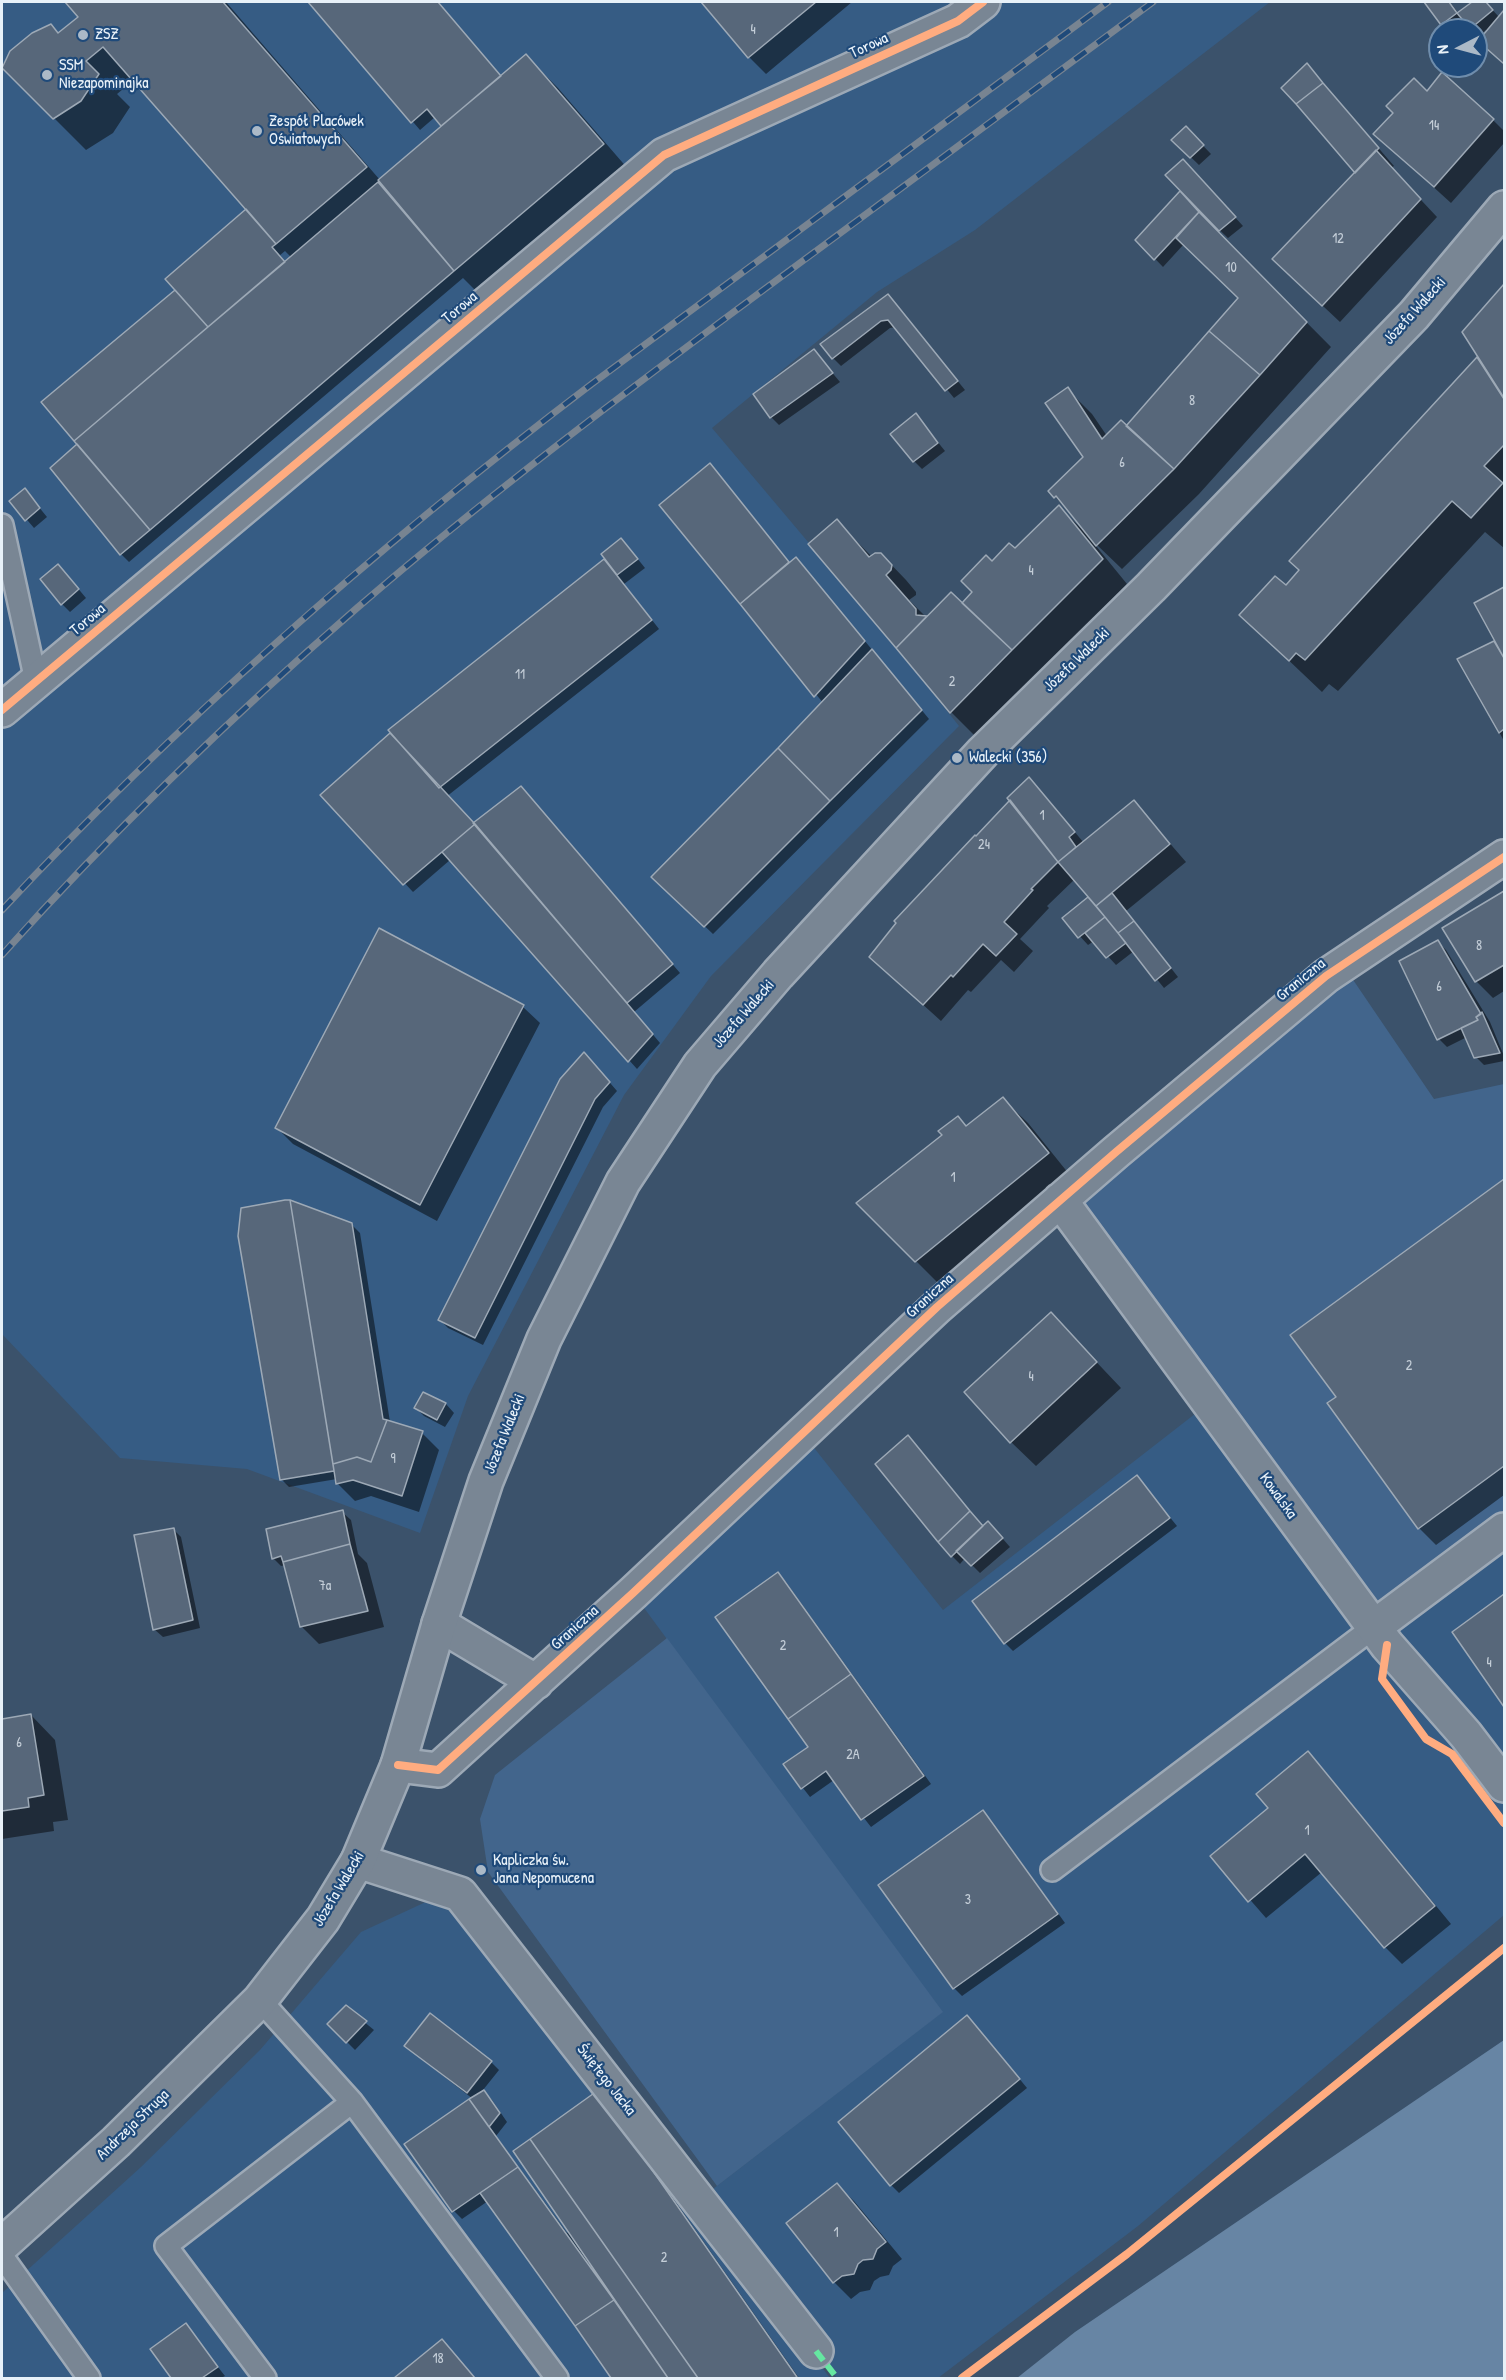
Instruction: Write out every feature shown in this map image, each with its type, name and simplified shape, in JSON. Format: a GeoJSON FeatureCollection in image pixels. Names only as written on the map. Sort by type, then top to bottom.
{"type":"FeatureCollection","features":[{"type":"Feature","properties":{"kind":"street","name":"Torowa"},"geometry":{"type":"LineString","coordinates":[[2,710],[664,154],[958,21],[983,2]]}},
{"type":"Feature","properties":{"kind":"street","name":"Józefa Walecki"},"geometry":{"type":"LineString","coordinates":[[260,2000],[323,1919],[358,1861],[399,1765],[439,1624],[486,1481],[544,1339],[623,1182],[700,1065],[778,974],[983,752],[1151,587],[1406,323],[1504,208]]}},
{"type":"Feature","properties":{"kind":"street","name":"Graniczna"},"geometry":{"type":"LineString","coordinates":[[399,1765],[438,1770],[642,1586],[937,1307],[1060,1200],[1326,976],[1504,857]]}},
{"type":"Feature","properties":{"kind":"street","name":"Kowalska"},"geometry":{"type":"LineString","coordinates":[[1060,1200],[1387,1645],[1466,1735],[1504,1785]]}},
{"type":"Feature","properties":{"kind":"street"},"geometry":{"type":"LineString","coordinates":[[1374,1627],[1504,1530]]}},
{"type":"Feature","properties":{"kind":"street"},"geometry":{"type":"LineString","coordinates":[[439,1624],[536,1682]]}},
{"type":"Feature","properties":{"kind":"street","name":"Świętego Jacka"},"geometry":{"type":"LineString","coordinates":[[358,1861],[460,1894],[816,2351]]}},
{"type":"Feature","properties":{"kind":"street","name":"Andrzeja Struga"},"geometry":{"type":"LineString","coordinates":[[2,2245],[116,2142],[260,2000]]}},
{"type":"Feature","properties":{"kind":"lane"},"geometry":{"type":"LineString","coordinates":[[2,525],[36,681]]}},
{"type":"Feature","properties":{"kind":"lane"},"geometry":{"type":"LineString","coordinates":[[1052,1870],[1374,1627]]}},
{"type":"Feature","properties":{"kind":"lane"},"geometry":{"type":"LineString","coordinates":[[260,2000],[352,2102],[557,2379]]}},
{"type":"Feature","properties":{"kind":"lane"},"geometry":{"type":"LineString","coordinates":[[266,2379],[166,2246],[352,2102]]}},
{"type":"Feature","properties":{"kind":"lane"},"geometry":{"type":"LineString","coordinates":[[2,2256],[89,2379]]}},
{"type":"Feature","properties":{"kind":"shaded area"},"geometry":{"type":"Polygon","coordinates":[[[2,2],[1270,2],[975,230],[877,292],[712,428],[889,638],[959,726],[711,976],[624,1095],[468,1396],[420,1533],[247,1469],[120,1458],[2,1334],[2,2]]]}},
{"type":"Feature","properties":{"kind":"shaded area"},"geometry":{"type":"Polygon","coordinates":[[[1343,965],[1434,1099],[1504,1084],[1504,1530],[1374,1627],[1060,1200],[1343,965]]]}},
{"type":"Feature","properties":{"kind":"shaded area"},"geometry":{"type":"Polygon","coordinates":[[[1209,1403],[1504,1530],[1504,1915],[1138,2226],[938,2378],[837,2378],[700,2199],[942,2012],[633,1593],[803,1434],[943,1610],[1209,1403]]]}},
{"type":"Feature","properties":{"kind":"shaded area"},"geometry":{"type":"Polygon","coordinates":[[[667,1638],[943,2012],[717,2186],[488,1872],[480,1819],[495,1775],[667,1638]]]}},
{"type":"Feature","properties":{"kind":"shaded area"},"geometry":{"type":"Polygon","coordinates":[[[443,1894],[527,1985],[830,2378],[2,2378],[2,2293],[141,2167],[260,2050],[361,1932],[443,1894]]]}},
{"type":"Feature","properties":{"kind":"shaded area"},"geometry":{"type":"Polygon","coordinates":[[[1504,2040],[1504,2378],[1017,2378],[1075,2332],[1504,2040]]]}},
{"type":"Feature","properties":{"kind":"building","name":"Zespół Placówek Oświatowych"},"geometry":{"type":"Polygon","coordinates":[[[65,2],[223,2],[367,167],[276,244],[103,47],[86,61],[99,74],[81,101],[53,119],[2,68],[10,51],[32,33],[51,24],[58,33],[78,17],[65,2]]]}},
{"type":"Feature","properties":{"kind":"building"},"geometry":{"type":"Polygon","coordinates":[[[308,2],[438,2],[501,76],[441,126],[427,109],[411,123],[308,2]]]}},
{"type":"Feature","properties":{"kind":"building"},"geometry":{"type":"Polygon","coordinates":[[[701,2],[816,2],[748,58],[701,2]]]}},
{"type":"Feature","properties":{"kind":"building"},"geometry":{"type":"Polygon","coordinates":[[[1424,2],[1449,2],[1457,13],[1450,18],[1436,18],[1424,2]]]}},
{"type":"Feature","properties":{"kind":"building"},"geometry":{"type":"Polygon","coordinates":[[[1472,2],[1486,2],[1493,10],[1483,18],[1461,18],[1457,13],[1472,2]]]}},
{"type":"Feature","properties":{"kind":"building"},"geometry":{"type":"Polygon","coordinates":[[[1504,10],[1504,64],[1488,50],[1488,29],[1504,10]]]}},
{"type":"Feature","properties":{"kind":"building"},"geometry":{"type":"Polygon","coordinates":[[[526,54],[604,144],[454,271],[378,180],[526,54]]]}},
{"type":"Feature","properties":{"kind":"building"},"geometry":{"type":"Polygon","coordinates":[[[1307,63],[1323,83],[1296,104],[1281,88],[1307,63]]]}},
{"type":"Feature","properties":{"kind":"building"},"geometry":{"type":"Polygon","coordinates":[[[1414,78],[1427,91],[1437,78],[1449,78],[1494,119],[1434,187],[1373,134],[1393,113],[1386,106],[1414,78]]]}},
{"type":"Feature","properties":{"kind":"building"},"geometry":{"type":"Polygon","coordinates":[[[1323,83],[1379,148],[1355,173],[1296,104],[1323,83]]]}},
{"type":"Feature","properties":{"kind":"building"},"geometry":{"type":"Polygon","coordinates":[[[1186,126],[1204,145],[1190,158],[1171,140],[1186,126]]]}},
{"type":"Feature","properties":{"kind":"building"},"geometry":{"type":"Polygon","coordinates":[[[1376,150],[1421,199],[1322,306],[1272,259],[1376,150]]]}},
{"type":"Feature","properties":{"kind":"building"},"geometry":{"type":"Polygon","coordinates":[[[1183,159],[1236,217],[1219,231],[1165,175],[1183,159]]]}},
{"type":"Feature","properties":{"kind":"building"},"geometry":{"type":"Polygon","coordinates":[[[378,182],[454,271],[150,530],[74,441],[378,182]]]}},
{"type":"Feature","properties":{"kind":"building"},"geometry":{"type":"Polygon","coordinates":[[[1180,191],[1199,212],[1154,260],[1135,240],[1180,191]]]}},
{"type":"Feature","properties":{"kind":"building"},"geometry":{"type":"Polygon","coordinates":[[[246,209],[276,244],[272,247],[285,262],[208,327],[165,279],[246,209]]]}},
{"type":"Feature","properties":{"kind":"building"},"geometry":{"type":"Polygon","coordinates":[[[1199,212],[1307,322],[1260,375],[1209,331],[1238,298],[1176,238],[1199,212]]]}},
{"type":"Feature","properties":{"kind":"building"},"geometry":{"type":"Polygon","coordinates":[[[1504,284],[1504,398],[1462,332],[1504,284]]]}},
{"type":"Feature","properties":{"kind":"building"},"geometry":{"type":"Polygon","coordinates":[[[175,290],[208,327],[74,441],[41,402],[175,290]]]}},
{"type":"Feature","properties":{"kind":"building"},"geometry":{"type":"Polygon","coordinates":[[[888,294],[958,381],[945,391],[888,320],[881,321],[832,359],[820,344],[888,294]]]}},
{"type":"Feature","properties":{"kind":"building"},"geometry":{"type":"Polygon","coordinates":[[[1209,331],[1260,375],[1174,469],[1126,426],[1209,331]]]}},
{"type":"Feature","properties":{"kind":"building"},"geometry":{"type":"Polygon","coordinates":[[[814,349],[833,373],[770,418],[753,394],[814,349]]]}},
{"type":"Feature","properties":{"kind":"building"},"geometry":{"type":"Polygon","coordinates":[[[1477,357],[1504,399],[1504,445],[1484,466],[1503,483],[1471,518],[1452,501],[1305,660],[1296,653],[1289,661],[1239,615],[1275,576],[1286,585],[1299,570],[1289,561],[1477,357]]]}},
{"type":"Feature","properties":{"kind":"building"},"geometry":{"type":"Polygon","coordinates":[[[1068,387],[1102,439],[1121,420],[1174,469],[1096,546],[1056,496],[1054,498],[1048,491],[1083,457],[1045,403],[1068,387]]]}},
{"type":"Feature","properties":{"kind":"building"},"geometry":{"type":"Polygon","coordinates":[[[916,413],[938,443],[913,462],[890,434],[916,413]]]}},
{"type":"Feature","properties":{"kind":"building"},"geometry":{"type":"Polygon","coordinates":[[[77,444],[150,530],[120,555],[50,468],[77,444]]]}},
{"type":"Feature","properties":{"kind":"building"},"geometry":{"type":"Polygon","coordinates":[[[710,463],[789,562],[740,604],[659,505],[710,463]]]}},
{"type":"Feature","properties":{"kind":"building"},"geometry":{"type":"Polygon","coordinates":[[[25,488],[40,508],[25,521],[9,501],[25,488]]]}},
{"type":"Feature","properties":{"kind":"building"},"geometry":{"type":"Polygon","coordinates":[[[1059,505],[1103,559],[1012,650],[962,603],[972,592],[961,581],[986,555],[992,561],[1009,543],[1015,548],[1059,505]]]}},
{"type":"Feature","properties":{"kind":"building"},"geometry":{"type":"Polygon","coordinates":[[[837,519],[869,557],[875,553],[881,553],[892,565],[886,575],[916,609],[916,615],[927,616],[896,648],[808,544],[837,519]]]}},
{"type":"Feature","properties":{"kind":"building"},"geometry":{"type":"Polygon","coordinates":[[[621,538],[638,559],[617,575],[601,554],[621,538]]]}},
{"type":"Feature","properties":{"kind":"building"},"geometry":{"type":"Polygon","coordinates":[[[796,557],[865,641],[814,697],[740,604],[796,557]]]}},
{"type":"Feature","properties":{"kind":"building"},"geometry":{"type":"Polygon","coordinates":[[[604,559],[652,620],[439,788],[388,730],[604,559]]]}},
{"type":"Feature","properties":{"kind":"building"},"geometry":{"type":"Polygon","coordinates":[[[58,564],[79,589],[61,605],[40,579],[58,564]]]}},
{"type":"Feature","properties":{"kind":"building"},"geometry":{"type":"Polygon","coordinates":[[[1504,587],[1504,658],[1474,603],[1504,587]]]}},
{"type":"Feature","properties":{"kind":"building"},"geometry":{"type":"Polygon","coordinates":[[[951,592],[1012,650],[950,713],[896,648],[951,592]]]}},
{"type":"Feature","properties":{"kind":"building"},"geometry":{"type":"Polygon","coordinates":[[[1494,641],[1504,658],[1504,729],[1499,733],[1457,659],[1494,641]]]}},
{"type":"Feature","properties":{"kind":"building"},"geometry":{"type":"Polygon","coordinates":[[[872,649],[922,710],[830,801],[778,748],[872,649]]]}},
{"type":"Feature","properties":{"kind":"building"},"geometry":{"type":"Polygon","coordinates":[[[390,733],[475,824],[403,885],[320,795],[390,733]]]}},
{"type":"Feature","properties":{"kind":"building"},"geometry":{"type":"Polygon","coordinates":[[[778,748],[830,801],[704,927],[651,877],[778,748]]]}},
{"type":"Feature","properties":{"kind":"building"},"geometry":{"type":"Polygon","coordinates":[[[1029,777],[1075,832],[1069,837],[1076,847],[1058,862],[1007,798],[1029,777]]]}},
{"type":"Feature","properties":{"kind":"building"},"geometry":{"type":"Polygon","coordinates":[[[521,786],[673,964],[627,1003],[473,823],[521,786]]]}},
{"type":"Feature","properties":{"kind":"building"},"geometry":{"type":"Polygon","coordinates":[[[1010,800],[1058,862],[1031,889],[1033,890],[1004,922],[1017,934],[996,956],[983,944],[923,1005],[869,957],[896,923],[894,921],[1010,800]]]}},
{"type":"Feature","properties":{"kind":"building"},"geometry":{"type":"Polygon","coordinates":[[[1134,800],[1170,844],[1096,906],[1058,862],[1134,800]]]}},
{"type":"Feature","properties":{"kind":"building"},"geometry":{"type":"Polygon","coordinates":[[[475,824],[653,1034],[628,1062],[442,852],[475,824]]]}},
{"type":"Feature","properties":{"kind":"building"},"geometry":{"type":"Polygon","coordinates":[[[1504,891],[1504,965],[1475,982],[1442,928],[1504,891]]]}},
{"type":"Feature","properties":{"kind":"building"},"geometry":{"type":"Polygon","coordinates":[[[1112,893],[1134,921],[1118,933],[1096,906],[1112,893]]]}},
{"type":"Feature","properties":{"kind":"building"},"geometry":{"type":"Polygon","coordinates":[[[1088,897],[1105,917],[1078,938],[1062,918],[1088,897]]]}},
{"type":"Feature","properties":{"kind":"building"},"geometry":{"type":"Polygon","coordinates":[[[1105,917],[1126,943],[1106,958],[1085,933],[1105,917]]]}},
{"type":"Feature","properties":{"kind":"building"},"geometry":{"type":"Polygon","coordinates":[[[1134,921],[1171,968],[1155,981],[1118,933],[1134,921]]]}},
{"type":"Feature","properties":{"kind":"building"},"geometry":{"type":"Polygon","coordinates":[[[379,928],[524,1005],[420,1205],[275,1128],[379,928]]]}},
{"type":"Feature","properties":{"kind":"building"},"geometry":{"type":"Polygon","coordinates":[[[1438,940],[1481,1014],[1476,1017],[1478,1020],[1437,1040],[1399,961],[1438,940]]]}},
{"type":"Feature","properties":{"kind":"building"},"geometry":{"type":"Polygon","coordinates":[[[1482,1012],[1500,1053],[1474,1058],[1461,1028],[1478,1020],[1476,1017],[1482,1012]]]}},
{"type":"Feature","properties":{"kind":"building"},"geometry":{"type":"Polygon","coordinates":[[[584,1052],[610,1082],[595,1099],[475,1338],[438,1320],[560,1079],[584,1052]]]}},
{"type":"Feature","properties":{"kind":"building"},"geometry":{"type":"Polygon","coordinates":[[[1003,1097],[1049,1153],[915,1262],[856,1203],[942,1135],[938,1131],[958,1116],[966,1126],[1003,1097]]]}},
{"type":"Feature","properties":{"kind":"building"},"geometry":{"type":"Polygon","coordinates":[[[1504,1179],[1504,1466],[1418,1529],[1327,1403],[1336,1397],[1290,1335],[1504,1179]]]}},
{"type":"Feature","properties":{"kind":"building"},"geometry":{"type":"Polygon","coordinates":[[[290,1200],[334,1471],[280,1480],[238,1236],[241,1208],[290,1200]]]}},
{"type":"Feature","properties":{"kind":"building"},"geometry":{"type":"Polygon","coordinates":[[[290,1200],[352,1223],[383,1419],[387,1420],[371,1462],[357,1457],[333,1464],[290,1200]]]}},
{"type":"Feature","properties":{"kind":"building"},"geometry":{"type":"Polygon","coordinates":[[[1051,1312],[1097,1362],[1010,1443],[964,1392],[1051,1312]]]}},
{"type":"Feature","properties":{"kind":"building"},"geometry":{"type":"Polygon","coordinates":[[[423,1392],[446,1403],[437,1420],[414,1408],[423,1392]]]}},
{"type":"Feature","properties":{"kind":"building"},"geometry":{"type":"Polygon","coordinates":[[[387,1420],[423,1431],[402,1496],[353,1480],[336,1484],[333,1464],[357,1457],[371,1462],[387,1420]]]}},
{"type":"Feature","properties":{"kind":"building"},"geometry":{"type":"Polygon","coordinates":[[[908,1435],[970,1511],[938,1542],[875,1464],[908,1435]]]}},
{"type":"Feature","properties":{"kind":"building"},"geometry":{"type":"Polygon","coordinates":[[[1137,1475],[1170,1518],[1004,1644],[972,1601],[1137,1475]]]}},
{"type":"Feature","properties":{"kind":"building"},"geometry":{"type":"Polygon","coordinates":[[[343,1510],[350,1544],[283,1562],[281,1556],[272,1559],[266,1529],[343,1510]]]}},
{"type":"Feature","properties":{"kind":"building"},"geometry":{"type":"Polygon","coordinates":[[[970,1511],[983,1526],[951,1557],[938,1542],[970,1511]]]}},
{"type":"Feature","properties":{"kind":"building"},"geometry":{"type":"Polygon","coordinates":[[[988,1521],[1003,1538],[971,1566],[956,1551],[988,1521]]]}},
{"type":"Feature","properties":{"kind":"building"},"geometry":{"type":"Polygon","coordinates":[[[174,1528],[193,1620],[153,1630],[134,1535],[174,1528]]]}},
{"type":"Feature","properties":{"kind":"building"},"geometry":{"type":"Polygon","coordinates":[[[350,1544],[368,1611],[300,1627],[283,1562],[350,1544]]]}},
{"type":"Feature","properties":{"kind":"building"},"geometry":{"type":"Polygon","coordinates":[[[778,1572],[851,1674],[788,1719],[715,1617],[778,1572]]]}},
{"type":"Feature","properties":{"kind":"building"},"geometry":{"type":"Polygon","coordinates":[[[1504,1594],[1504,1707],[1452,1632],[1504,1594]]]}},
{"type":"Feature","properties":{"kind":"building"},"geometry":{"type":"Polygon","coordinates":[[[851,1674],[924,1776],[861,1820],[826,1771],[801,1789],[783,1764],[808,1747],[788,1719],[851,1674]]]}},
{"type":"Feature","properties":{"kind":"building"},"geometry":{"type":"Polygon","coordinates":[[[31,1714],[44,1795],[28,1798],[29,1807],[2,1811],[2,1719],[31,1714]]]}},
{"type":"Feature","properties":{"kind":"building"},"geometry":{"type":"Polygon","coordinates":[[[1308,1751],[1435,1906],[1384,1948],[1305,1854],[1248,1902],[1210,1856],[1268,1808],[1256,1794],[1308,1751]]]}},
{"type":"Feature","properties":{"kind":"building"},"geometry":{"type":"Polygon","coordinates":[[[983,1810],[1058,1914],[953,1989],[878,1885],[983,1810]]]}},
{"type":"Feature","properties":{"kind":"building"},"geometry":{"type":"Polygon","coordinates":[[[346,2005],[367,2021],[346,2043],[327,2024],[346,2005]]]}},
{"type":"Feature","properties":{"kind":"building"},"geometry":{"type":"Polygon","coordinates":[[[430,2013],[492,2061],[467,2093],[404,2046],[430,2013]]]}},
{"type":"Feature","properties":{"kind":"building"},"geometry":{"type":"Polygon","coordinates":[[[967,2015],[1020,2079],[890,2186],[838,2122],[967,2015]]]}},
{"type":"Feature","properties":{"kind":"building"},"geometry":{"type":"Polygon","coordinates":[[[484,2090],[500,2113],[489,2127],[469,2099],[484,2090]]]}},
{"type":"Feature","properties":{"kind":"building"},"geometry":{"type":"Polygon","coordinates":[[[597,2091],[797,2377],[698,2378],[530,2139],[597,2091]]]}},
{"type":"Feature","properties":{"kind":"building"},"geometry":{"type":"Polygon","coordinates":[[[469,2099],[518,2167],[452,2212],[404,2144],[469,2099]]]}},
{"type":"Feature","properties":{"kind":"building"},"geometry":{"type":"Polygon","coordinates":[[[530,2139],[698,2378],[668,2378],[513,2151],[530,2139]]]}},
{"type":"Feature","properties":{"kind":"building"},"geometry":{"type":"Polygon","coordinates":[[[518,2167],[614,2300],[575,2326],[480,2193],[518,2167]]]}},
{"type":"Feature","properties":{"kind":"building"},"geometry":{"type":"Polygon","coordinates":[[[837,2183],[886,2242],[877,2249],[873,2259],[863,2260],[858,2264],[854,2274],[842,2276],[833,2283],[786,2223],[837,2183]]]}},
{"type":"Feature","properties":{"kind":"building"},"geometry":{"type":"Polygon","coordinates":[[[614,2300],[668,2378],[611,2378],[575,2326],[614,2300]]]}},
{"type":"Feature","properties":{"kind":"building"},"geometry":{"type":"Polygon","coordinates":[[[186,2323],[218,2367],[202,2378],[171,2378],[150,2349],[186,2323]]]}},
{"type":"Feature","properties":{"kind":"building"},"geometry":{"type":"Polygon","coordinates":[[[442,2339],[475,2378],[394,2378],[442,2339]]]}},
{"type":"Feature","properties":{"kind":"railway"},"geometry":{"type":"LineString","coordinates":[[2,910],[141,768],[213,700],[361,569],[437,506],[593,383],[1108,2]]}},
{"type":"Feature","properties":{"kind":"railway"},"geometry":{"type":"LineString","coordinates":[[2,955],[86,864],[174,776],[264,690],[406,566],[610,405],[1153,2]]}},
{"type":"Feature","properties":{"kind":"marked path"},"geometry":{"type":"LineString","coordinates":[[816,2351],[837,2378]]}},
{"type":"Feature","properties":{"kind":"cycle path"},"geometry":{"type":"LineString","coordinates":[[2,710],[664,155],[958,21],[983,2]]}},
{"type":"Feature","properties":{"kind":"cycle path"},"geometry":{"type":"LineString","coordinates":[[398,1765],[438,1770],[633,1593],[937,1307],[1116,1152],[1326,976],[1504,857]]}},
{"type":"Feature","properties":{"kind":"cycle path"},"geometry":{"type":"LineString","coordinates":[[1387,1645],[1382,1679],[1426,1739],[1452,1754],[1504,1823]]}},
{"type":"Feature","properties":{"kind":"cycle path"},"geometry":{"type":"LineString","coordinates":[[962,2378],[1127,2254],[1504,1948]]}},
{"type":"Feature","properties":{"kind":"place","name":"ZSZ"},"geometry":{"type":"Point","coordinates":[83,35]}},
{"type":"Feature","properties":{"kind":"place","name":"SSM Niezapominajka"},"geometry":{"type":"Point","coordinates":[47,75]}},
{"type":"Feature","properties":{"kind":"place","name":"Zespół Placówek Oświatowych"},"geometry":{"type":"Point","coordinates":[257,131]}},
{"type":"Feature","properties":{"kind":"place","name":"Walecki (356)"},"geometry":{"type":"Point","coordinates":[957,758]}},
{"type":"Feature","properties":{"kind":"place","name":"Kapliczka św. Jana Nepomucena"},"geometry":{"type":"Point","coordinates":[481,1870]}}]}
